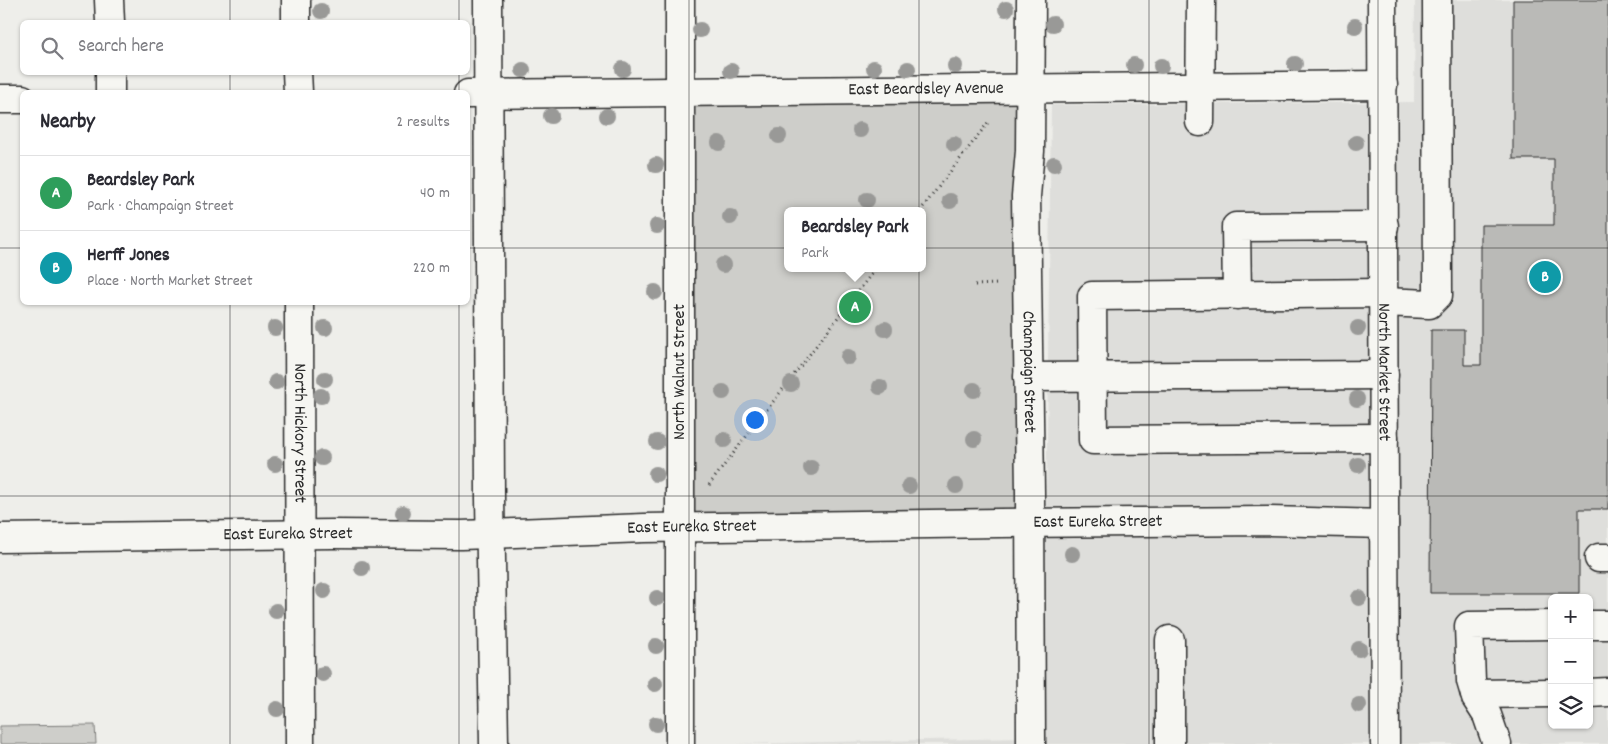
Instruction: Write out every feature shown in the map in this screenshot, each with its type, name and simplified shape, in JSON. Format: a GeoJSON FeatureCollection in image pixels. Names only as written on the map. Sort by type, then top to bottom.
{"type":"FeatureCollection","features":[{"type":"Feature","properties":{"kind":"street"},"geometry":{"type":"LineString","coordinates":[[108,0],[110,20]]}},
{"type":"Feature","properties":{"kind":"street"},"geometry":{"type":"LineString","coordinates":[[296,0],[296,20]]}},
{"type":"Feature","properties":{"kind":"street"},"geometry":{"type":"LineString","coordinates":[[488,0],[478,94],[494,744]]}},
{"type":"Feature","properties":{"kind":"street","name":"North Walnut Street"},"geometry":{"type":"LineString","coordinates":[[680,0],[680,744]]}},
{"type":"Feature","properties":{"kind":"street","name":"Champaign Street"},"geometry":{"type":"LineString","coordinates":[[1031,0],[1030,150],[1026,196],[1032,744]]}},
{"type":"Feature","properties":{"kind":"street"},"geometry":{"type":"LineString","coordinates":[[1200,122],[1202,0]]}},
{"type":"Feature","properties":{"kind":"street","name":"North Market Street"},"geometry":{"type":"LineString","coordinates":[[1382,0],[1385,744]]}},
{"type":"Feature","properties":{"kind":"street"},"geometry":{"type":"LineString","coordinates":[[1384,438],[1093,440],[1092,296],[1237,295],[1384,298],[1429,304],[1438,296],[1437,0]]}},
{"type":"Feature","properties":{"kind":"street"},"geometry":{"type":"LineString","coordinates":[[110,75],[110,90]]}},
{"type":"Feature","properties":{"kind":"street"},"geometry":{"type":"LineString","coordinates":[[297,75],[298,90]]}},
{"type":"Feature","properties":{"kind":"street","name":"East Beardsley Avenue"},"geometry":{"type":"LineString","coordinates":[[478,94],[1382,86]]}},
{"type":"Feature","properties":{"kind":"street"},"geometry":{"type":"LineString","coordinates":[[0,100],[20,99]]}},
{"type":"Feature","properties":{"kind":"street"},"geometry":{"type":"LineString","coordinates":[[1237,295],[1236,227],[1384,226]]}},
{"type":"Feature","properties":{"kind":"street","name":"North Hickory Street"},"geometry":{"type":"LineString","coordinates":[[298,305],[300,744]]}},
{"type":"Feature","properties":{"kind":"street"},"geometry":{"type":"LineString","coordinates":[[1028,377],[1384,375]]}},
{"type":"Feature","properties":{"kind":"street","name":"East Eureka Street"},"geometry":{"type":"LineString","coordinates":[[0,538],[490,534],[680,527],[1030,523],[1270,521],[1384,524]]}},
{"type":"Feature","properties":{"kind":"street"},"geometry":{"type":"LineString","coordinates":[[1497,744],[1487,715],[1476,698],[1471,681],[1470,626],[1548,625]]}},
{"type":"Feature","properties":{"kind":"street"},"geometry":{"type":"LineString","coordinates":[[1593,625],[1608,625]]}},
{"type":"Feature","properties":{"kind":"street"},"geometry":{"type":"LineString","coordinates":[[1170,640],[1170,744]]}},
{"type":"Feature","properties":{"kind":"street"},"geometry":{"type":"LineString","coordinates":[[1593,693],[1608,692]]}},
{"type":"Feature","properties":{"kind":"street"},"geometry":{"type":"LineString","coordinates":[[1475,694],[1548,693]]}},
{"type":"Feature","properties":{"kind":"path"},"geometry":{"type":"LineString","coordinates":[[923,207],[990,120]]}},
{"type":"Feature","properties":{"kind":"path"},"geometry":{"type":"LineString","coordinates":[[709,485],[873,272]]}},
{"type":"Feature","properties":{"kind":"path"},"geometry":{"type":"LineString","coordinates":[[975,285],[998,284]]}},
{"type":"Feature","properties":{"kind":"shaded area"},"geometry":{"type":"Polygon","coordinates":[[[1415,0],[1608,0],[1608,744],[736,744],[1023,738],[1023,540],[1046,535],[1051,105],[1414,102],[1415,0]]]}},
{"type":"Feature","properties":{"kind":"shaded area"},"geometry":{"type":"Polygon","coordinates":[[[1024,92],[1024,516],[687,520],[687,97],[1024,92]]]}},
{"type":"Feature","properties":{"kind":"shaded area"},"geometry":{"type":"Polygon","coordinates":[[[95,725],[96,744],[0,744],[0,726],[95,725]]]}},
{"type":"Feature","properties":{"kind":"building"},"geometry":{"type":"Polygon","coordinates":[[[1513,0],[1608,0],[1608,509],[1579,509],[1579,593],[1430,593],[1431,330],[1464,330],[1464,365],[1481,365],[1481,225],[1554,225],[1554,159],[1513,159],[1513,0]]]}},
{"type":"Feature","properties":{"kind":"place","name":"Herff Jones"},"geometry":{"type":"Point","coordinates":[1545,277]}},
{"type":"Feature","properties":{"kind":"place","name":"Beardsley Park"},"geometry":{"type":"Point","coordinates":[855,307]}}]}
